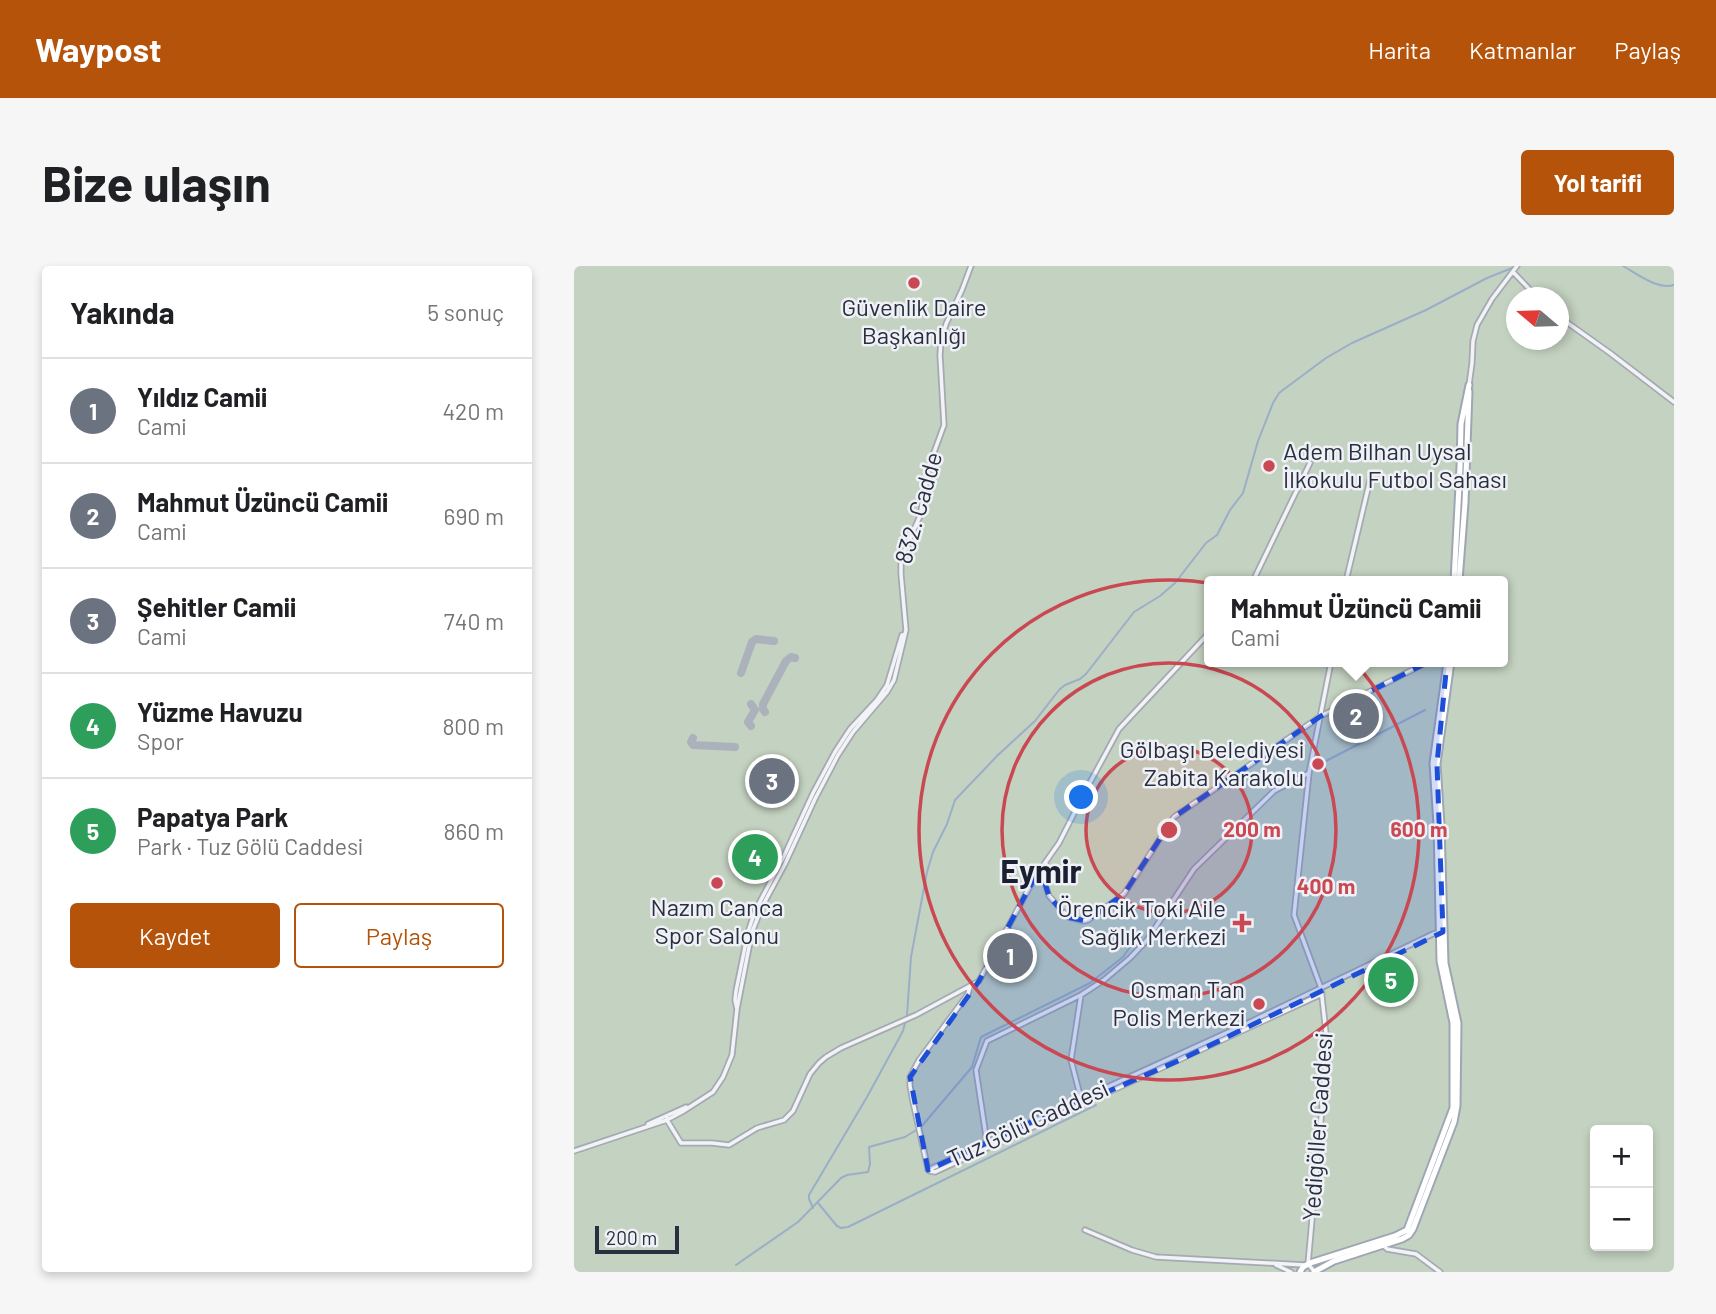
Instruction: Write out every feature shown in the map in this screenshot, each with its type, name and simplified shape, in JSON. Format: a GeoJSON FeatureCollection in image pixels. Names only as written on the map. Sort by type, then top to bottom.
{"type":"FeatureCollection","features":[{"type":"Feature","properties":{"kind":"main road"},"geometry":{"type":"LineString","coordinates":[[1454,576],[1461,424],[1469,384]]}},
{"type":"Feature","properties":{"kind":"main road"},"geometry":{"type":"LineString","coordinates":[[1459,576],[1469,384]]}},
{"type":"Feature","properties":{"kind":"main road"},"geometry":{"type":"LineString","coordinates":[[1316,1271],[1409,1231],[1453,1115],[1454,1027],[1440,961],[1433,763],[1448,667]]}},
{"type":"Feature","properties":{"kind":"main road"},"geometry":{"type":"LineString","coordinates":[[1300,1272],[1306,1265],[1383,1243]]}},
{"type":"Feature","properties":{"kind":"street","name":"832. Cadde"},"geometry":{"type":"LineString","coordinates":[[574,1151],[669,1117],[713,1092],[723,1077],[734,1049],[736,991],[750,923],[835,752],[850,729],[887,685],[899,652],[906,625],[901,559],[920,516],[929,466],[944,425],[940,355],[943,333],[971,266]]}},
{"type":"Feature","properties":{"kind":"street"},"geometry":{"type":"LineString","coordinates":[[1469,384],[1472,344],[1477,325],[1492,299],[1517,266]]}},
{"type":"Feature","properties":{"kind":"street"},"geometry":{"type":"LineString","coordinates":[[1513,272],[1527,287]]}},
{"type":"Feature","properties":{"kind":"street"},"geometry":{"type":"LineString","coordinates":[[1569,323],[1674,402]]}},
{"type":"Feature","properties":{"kind":"street"},"geometry":{"type":"LineString","coordinates":[[1255,576],[1310,463]]}},
{"type":"Feature","properties":{"kind":"street"},"geometry":{"type":"LineString","coordinates":[[1347,576],[1370,480]]}},
{"type":"Feature","properties":{"kind":"street","name":"832. Cadde"},"geometry":{"type":"LineString","coordinates":[[899,652],[902,635]]}},
{"type":"Feature","properties":{"kind":"street"},"geometry":{"type":"LineString","coordinates":[[669,1117],[683,1144],[712,1143],[726,1146],[737,1142],[757,1128],[786,1118],[793,1111],[807,1079],[822,1060],[841,1048],[916,1016],[979,981],[1035,877],[1059,843],[1119,729],[1204,638]]}},
{"type":"Feature","properties":{"kind":"street","name":"Yedigöller Caddesi"},"geometry":{"type":"LineString","coordinates":[[1306,1265],[1327,1051],[1321,988],[1294,915],[1309,773],[1330,667]]}},
{"type":"Feature","properties":{"kind":"street"},"geometry":{"type":"LineString","coordinates":[[1046,862],[1043,877],[1049,896],[1069,918],[1087,921],[1124,894],[1173,818],[1321,716],[1418,667]]}},
{"type":"Feature","properties":{"kind":"street"},"geometry":{"type":"LineString","coordinates":[[988,1143],[976,1070],[987,1041],[1081,995],[1104,980],[1139,950],[1195,869],[1274,791],[1309,773]]}},
{"type":"Feature","properties":{"kind":"street"},"geometry":{"type":"LineString","coordinates":[[1035,877],[1043,877]]}},
{"type":"Feature","properties":{"kind":"street","name":"Tuz Gölü Caddesi"},"geometry":{"type":"LineString","coordinates":[[929,1170],[935,1172],[1441,932]]}},
{"type":"Feature","properties":{"kind":"street"},"geometry":{"type":"LineString","coordinates":[[929,1170],[910,1077],[919,1060],[968,994],[970,986]]}},
{"type":"Feature","properties":{"kind":"street","name":"Tuz Gölü Caddesi"},"geometry":{"type":"LineString","coordinates":[[929,1170],[1081,1101],[1181,1060],[1322,993]]}},
{"type":"Feature","properties":{"kind":"street"},"geometry":{"type":"LineString","coordinates":[[1081,995],[1071,1060],[1081,1101]]}},
{"type":"Feature","properties":{"kind":"street"},"geometry":{"type":"LineString","coordinates":[[1085,1230],[1132,1250],[1156,1256],[1306,1265],[1316,1271]]}},
{"type":"Feature","properties":{"kind":"street"},"geometry":{"type":"LineString","coordinates":[[1383,1243],[1387,1250],[1419,1255],[1440,1272]]}},
{"type":"Feature","properties":{"kind":"street"},"geometry":{"type":"LineString","coordinates":[[1275,1264],[1291,1272]]}},
{"type":"Feature","properties":{"kind":"highlighted area"},"geometry":{"type":"Polygon","coordinates":[[[1448,652],[1437,764],[1443,932],[1180,1060],[1082,1103],[1081,1099],[928,1170],[910,1077],[979,981],[1035,877],[1043,877],[1049,896],[1067,917],[1086,921],[1124,894],[1174,817],[1321,716],[1448,652]]]}},
{"type":"Feature","properties":{"kind":"green space"},"geometry":{"type":"Polygon","coordinates":[[[574,266],[1674,266],[1674,1272],[574,1272],[574,266]]]}},
{"type":"Feature","properties":{"kind":"waterway"},"geometry":{"type":"LineString","coordinates":[[1623,266],[1655,283],[1674,285]]}},
{"type":"Feature","properties":{"kind":"waterway"},"geometry":{"type":"LineString","coordinates":[[813,1208],[809,1195],[903,1031],[907,1015],[911,957],[927,872],[955,800],[1035,721],[1059,690],[1086,674],[1134,612],[1175,583],[1206,543],[1217,535],[1230,510],[1243,493],[1258,441],[1279,393],[1326,358],[1352,343],[1512,268]]}},
{"type":"Feature","properties":{"kind":"waterway"},"geometry":{"type":"LineString","coordinates":[[1316,761],[1322,763],[1425,710]]}},
{"type":"Feature","properties":{"kind":"waterway"},"geometry":{"type":"LineString","coordinates":[[736,1265],[798,1222],[841,1178],[868,1172],[869,1147],[905,1137],[921,1127],[972,1067],[981,1037],[1090,983],[1123,957],[1141,937]]}},
{"type":"Feature","properties":{"kind":"waterway"},"geometry":{"type":"LineString","coordinates":[[818,1203],[837,1226],[848,1227],[1096,1105]]}},
{"type":"Feature","properties":{"kind":"taxiway"},"geometry":{"type":"LineString","coordinates":[[741,673],[752,642],[756,639],[774,641]]}},
{"type":"Feature","properties":{"kind":"taxiway"},"geometry":{"type":"LineString","coordinates":[[765,712],[763,704],[786,661],[791,657],[795,658]]}},
{"type":"Feature","properties":{"kind":"taxiway"},"geometry":{"type":"LineString","coordinates":[[751,704],[755,710],[748,722],[751,726]]}},
{"type":"Feature","properties":{"kind":"taxiway"},"geometry":{"type":"LineString","coordinates":[[693,738],[693,745],[735,747]]}},
{"type":"Feature","properties":{"kind":"place","name":"Güvenlik Daire Başkanlığı"},"geometry":{"type":"Point","coordinates":[914,283]}},
{"type":"Feature","properties":{"kind":"place","name":"Adem Bilhan Uysal İlkokulu Futbol Sahası"},"geometry":{"type":"Point","coordinates":[1269,466]}},
{"type":"Feature","properties":{"kind":"place","name":"Mahmut Üzüncü Camii"},"geometry":{"type":"Point","coordinates":[1356,716]}},
{"type":"Feature","properties":{"kind":"place","name":"Gölbaşı Belediyesi Zabita Karakolu"},"geometry":{"type":"Point","coordinates":[1318,764]}},
{"type":"Feature","properties":{"kind":"place","name":"Şehitler Camii"},"geometry":{"type":"Point","coordinates":[772,781]}},
{"type":"Feature","properties":{"kind":"place","name":"Yüzme Havuzu"},"geometry":{"type":"Point","coordinates":[755,857]}},
{"type":"Feature","properties":{"kind":"place","name":"Nazım Canca Spor Salonu"},"geometry":{"type":"Point","coordinates":[717,883]}},
{"type":"Feature","properties":{"kind":"place","name":"Örencik Toki Aile Sağlık Merkezi"},"geometry":{"type":"Point","coordinates":[1242,923]}},
{"type":"Feature","properties":{"kind":"place","name":"Yıldız Camii"},"geometry":{"type":"Point","coordinates":[1010,956]}},
{"type":"Feature","properties":{"kind":"place","name":"Papatya Park"},"geometry":{"type":"Point","coordinates":[1391,980]}},
{"type":"Feature","properties":{"kind":"place","name":"Osman Tan Polis Merkezi"},"geometry":{"type":"Point","coordinates":[1259,1004]}},
{"type":"Feature","properties":{"kind":"district","name":"Eymir"},"geometry":{"type":"Point","coordinates":[1041,872]}}]}
